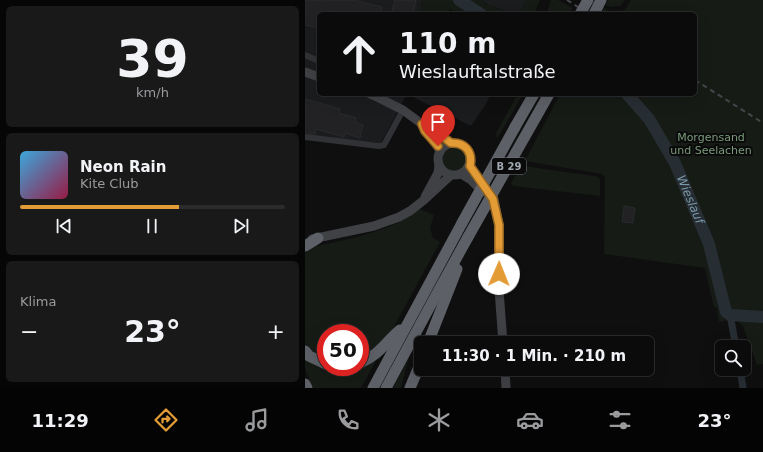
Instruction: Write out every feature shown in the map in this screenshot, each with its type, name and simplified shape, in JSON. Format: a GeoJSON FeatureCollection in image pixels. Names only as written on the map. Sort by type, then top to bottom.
{"type":"FeatureCollection","features":[{"type":"Feature","properties":{"kind":"highway"},"geometry":{"type":"LineString","coordinates":[[581,12],[588,0]]}},
{"type":"Feature","properties":{"kind":"highway"},"geometry":{"type":"LineString","coordinates":[[594,12],[601,0]]}},
{"type":"Feature","properties":{"kind":"highway","name":"B 29"},"geometry":{"type":"LineString","coordinates":[[373,388],[406,325],[533,96]]}},
{"type":"Feature","properties":{"kind":"highway","name":"B 29"},"geometry":{"type":"LineString","coordinates":[[440,298],[468,238],[548,96]]}},
{"type":"Feature","properties":{"kind":"highway"},"geometry":{"type":"LineString","coordinates":[[305,246],[318,238]]}},
{"type":"Feature","properties":{"kind":"highway"},"geometry":{"type":"LineString","coordinates":[[430,336],[440,298]]}},
{"type":"Feature","properties":{"kind":"highway"},"geometry":{"type":"LineString","coordinates":[[386,388],[440,298]]}},
{"type":"Feature","properties":{"kind":"highway"},"geometry":{"type":"LineString","coordinates":[[369,359],[378,353],[395,334],[406,325]]}},
{"type":"Feature","properties":{"kind":"highway"},"geometry":{"type":"LineString","coordinates":[[305,351],[309,356],[317,360]]}},
{"type":"Feature","properties":{"kind":"highway"},"geometry":{"type":"LineString","coordinates":[[411,388],[416,376]]}},
{"type":"Feature","properties":{"kind":"highway"},"geometry":{"type":"LineString","coordinates":[[305,384],[307,388]]}},
{"type":"Feature","properties":{"kind":"main road"},"geometry":{"type":"LineString","coordinates":[[305,72],[317,75]]}},
{"type":"Feature","properties":{"kind":"main road"},"geometry":{"type":"LineString","coordinates":[[374,96],[403,110],[422,124],[430,127],[451,143]]}},
{"type":"Feature","properties":{"kind":"main road"},"geometry":{"type":"LineString","coordinates":[[422,124],[425,131],[438,146],[440,152]]}},
{"type":"Feature","properties":{"kind":"main road"},"geometry":{"type":"LineString","coordinates":[[424,200],[428,189],[438,173],[440,152],[446,145],[451,143],[462,144],[468,150],[471,160],[470,166],[461,174],[451,175],[445,173],[439,165]]}},
{"type":"Feature","properties":{"kind":"main road"},"geometry":{"type":"LineString","coordinates":[[470,166],[493,199],[499,225],[499,290],[502,336]]}},
{"type":"Feature","properties":{"kind":"main road"},"geometry":{"type":"LineString","coordinates":[[461,174],[481,189],[495,210]]}},
{"type":"Feature","properties":{"kind":"main road"},"geometry":{"type":"LineString","coordinates":[[305,240],[374,226],[386,222],[410,211],[451,175]]}},
{"type":"Feature","properties":{"kind":"main road"},"geometry":{"type":"LineString","coordinates":[[506,376],[507,388]]}},
{"type":"Feature","properties":{"kind":"street"},"geometry":{"type":"LineString","coordinates":[[305,56],[317,60]]}},
{"type":"Feature","properties":{"kind":"street"},"geometry":{"type":"LineString","coordinates":[[305,137],[379,146],[384,145],[403,110]]}},
{"type":"Feature","properties":{"kind":"shaded area"},"geometry":{"type":"Polygon","coordinates":[[[305,0],[422,0],[420,12],[317,12],[317,96],[406,96],[381,143],[305,136],[305,0]]]}},
{"type":"Feature","properties":{"kind":"shaded area"},"geometry":{"type":"Polygon","coordinates":[[[481,0],[526,0],[521,12],[508,12],[488,5],[481,0]]]}},
{"type":"Feature","properties":{"kind":"shaded area"},"geometry":{"type":"Polygon","coordinates":[[[411,96],[490,96],[471,126],[411,96]]]}},
{"type":"Feature","properties":{"kind":"green space"},"geometry":{"type":"Polygon","coordinates":[[[422,0],[481,0],[488,5],[508,12],[455,12],[450,9],[449,12],[420,12],[422,0]]]}},
{"type":"Feature","properties":{"kind":"green space"},"geometry":{"type":"Polygon","coordinates":[[[526,0],[540,0],[535,12],[521,12],[526,0]]]}},
{"type":"Feature","properties":{"kind":"green space"},"geometry":{"type":"Polygon","coordinates":[[[551,0],[558,0],[573,8],[570,12],[547,12],[551,0]]]}},
{"type":"Feature","properties":{"kind":"green space"},"geometry":{"type":"Polygon","coordinates":[[[608,0],[625,0],[620,6],[611,7],[606,5],[608,0]]]}},
{"type":"Feature","properties":{"kind":"green space","name":"Morgensand und Seelachen"},"geometry":{"type":"Polygon","coordinates":[[[631,0],[763,0],[763,364],[757,365],[751,348],[751,340],[748,340],[743,326],[735,319],[719,322],[717,308],[714,307],[705,268],[604,254],[605,177],[602,174],[525,161],[559,96],[697,96],[697,12],[612,12],[625,10],[631,0]]]}},
{"type":"Feature","properties":{"kind":"green space"},"geometry":{"type":"Polygon","coordinates":[[[604,8],[612,12],[602,12],[604,8]]]}},
{"type":"Feature","properties":{"kind":"green space"},"geometry":{"type":"Polygon","coordinates":[[[516,96],[522,96],[497,139],[496,133],[516,96]]]}},
{"type":"Feature","properties":{"kind":"green space"},"geometry":{"type":"Polygon","coordinates":[[[454,146],[463,150],[467,159],[463,168],[454,172],[445,168],[441,159],[445,150],[454,146]]]}},
{"type":"Feature","properties":{"kind":"green space"},"geometry":{"type":"Polygon","coordinates":[[[522,165],[595,176],[600,180],[600,196],[513,186],[511,183],[522,165]]]}},
{"type":"Feature","properties":{"kind":"green space"},"geometry":{"type":"Polygon","coordinates":[[[419,209],[434,215],[430,228],[433,238],[440,242],[391,332],[381,345],[369,353],[369,324],[317,324],[317,356],[305,345],[305,250],[311,247],[357,237],[379,230],[408,217],[419,209]]]}},
{"type":"Feature","properties":{"kind":"green space"},"geometry":{"type":"Polygon","coordinates":[[[305,356],[317,361],[317,376],[368,376],[361,388],[313,388],[305,368],[305,356]]]}},
{"type":"Feature","properties":{"kind":"green space"},"geometry":{"type":"Polygon","coordinates":[[[409,357],[401,388],[393,388],[409,357]]]}},
{"type":"Feature","properties":{"kind":"green space"},"geometry":{"type":"Polygon","coordinates":[[[377,359],[369,374],[369,363],[377,359]]]}},
{"type":"Feature","properties":{"kind":"building"},"geometry":{"type":"Polygon","coordinates":[[[305,0],[354,0],[382,7],[381,12],[317,12],[317,28],[305,25],[305,0]]]}},
{"type":"Feature","properties":{"kind":"building"},"geometry":{"type":"Polygon","coordinates":[[[395,0],[416,0],[413,12],[392,12],[395,0]]]}},
{"type":"Feature","properties":{"kind":"building"},"geometry":{"type":"Polygon","coordinates":[[[305,99],[340,109],[339,113],[356,118],[355,122],[363,125],[360,138],[345,133],[344,137],[316,129],[315,134],[305,133],[305,99]]]}},
{"type":"Feature","properties":{"kind":"building"},"geometry":{"type":"Polygon","coordinates":[[[624,206],[635,208],[633,223],[622,222],[624,206]]]}},
{"type":"Feature","properties":{"kind":"waterway","name":"Wieslauf"},"geometry":{"type":"LineString","coordinates":[[459,0],[478,12]]}},
{"type":"Feature","properties":{"kind":"waterway","name":"Wieslauf"},"geometry":{"type":"LineString","coordinates":[[629,96],[649,119],[675,163],[709,244],[726,312],[730,315],[763,317]]}},
{"type":"Feature","properties":{"kind":"waterway","name":"Wieslauf"},"geometry":{"type":"LineString","coordinates":[[730,315],[735,340]]}},
{"type":"Feature","properties":{"kind":"waterway","name":"Wieslauf"},"geometry":{"type":"LineString","coordinates":[[741,376],[743,388]]}},
{"type":"Feature","properties":{"kind":"railway"},"geometry":{"type":"LineString","coordinates":[[567,0],[586,12]]}},
{"type":"Feature","properties":{"kind":"railway"},"geometry":{"type":"LineString","coordinates":[[697,81],[763,123]]}},
{"type":"Feature","properties":{"kind":"route"},"geometry":{"type":"LineString","coordinates":[[438,146],[425,131],[422,124],[430,127],[451,143],[462,144],[471,155],[470,166],[493,199],[499,225],[499,274]]}}]}
